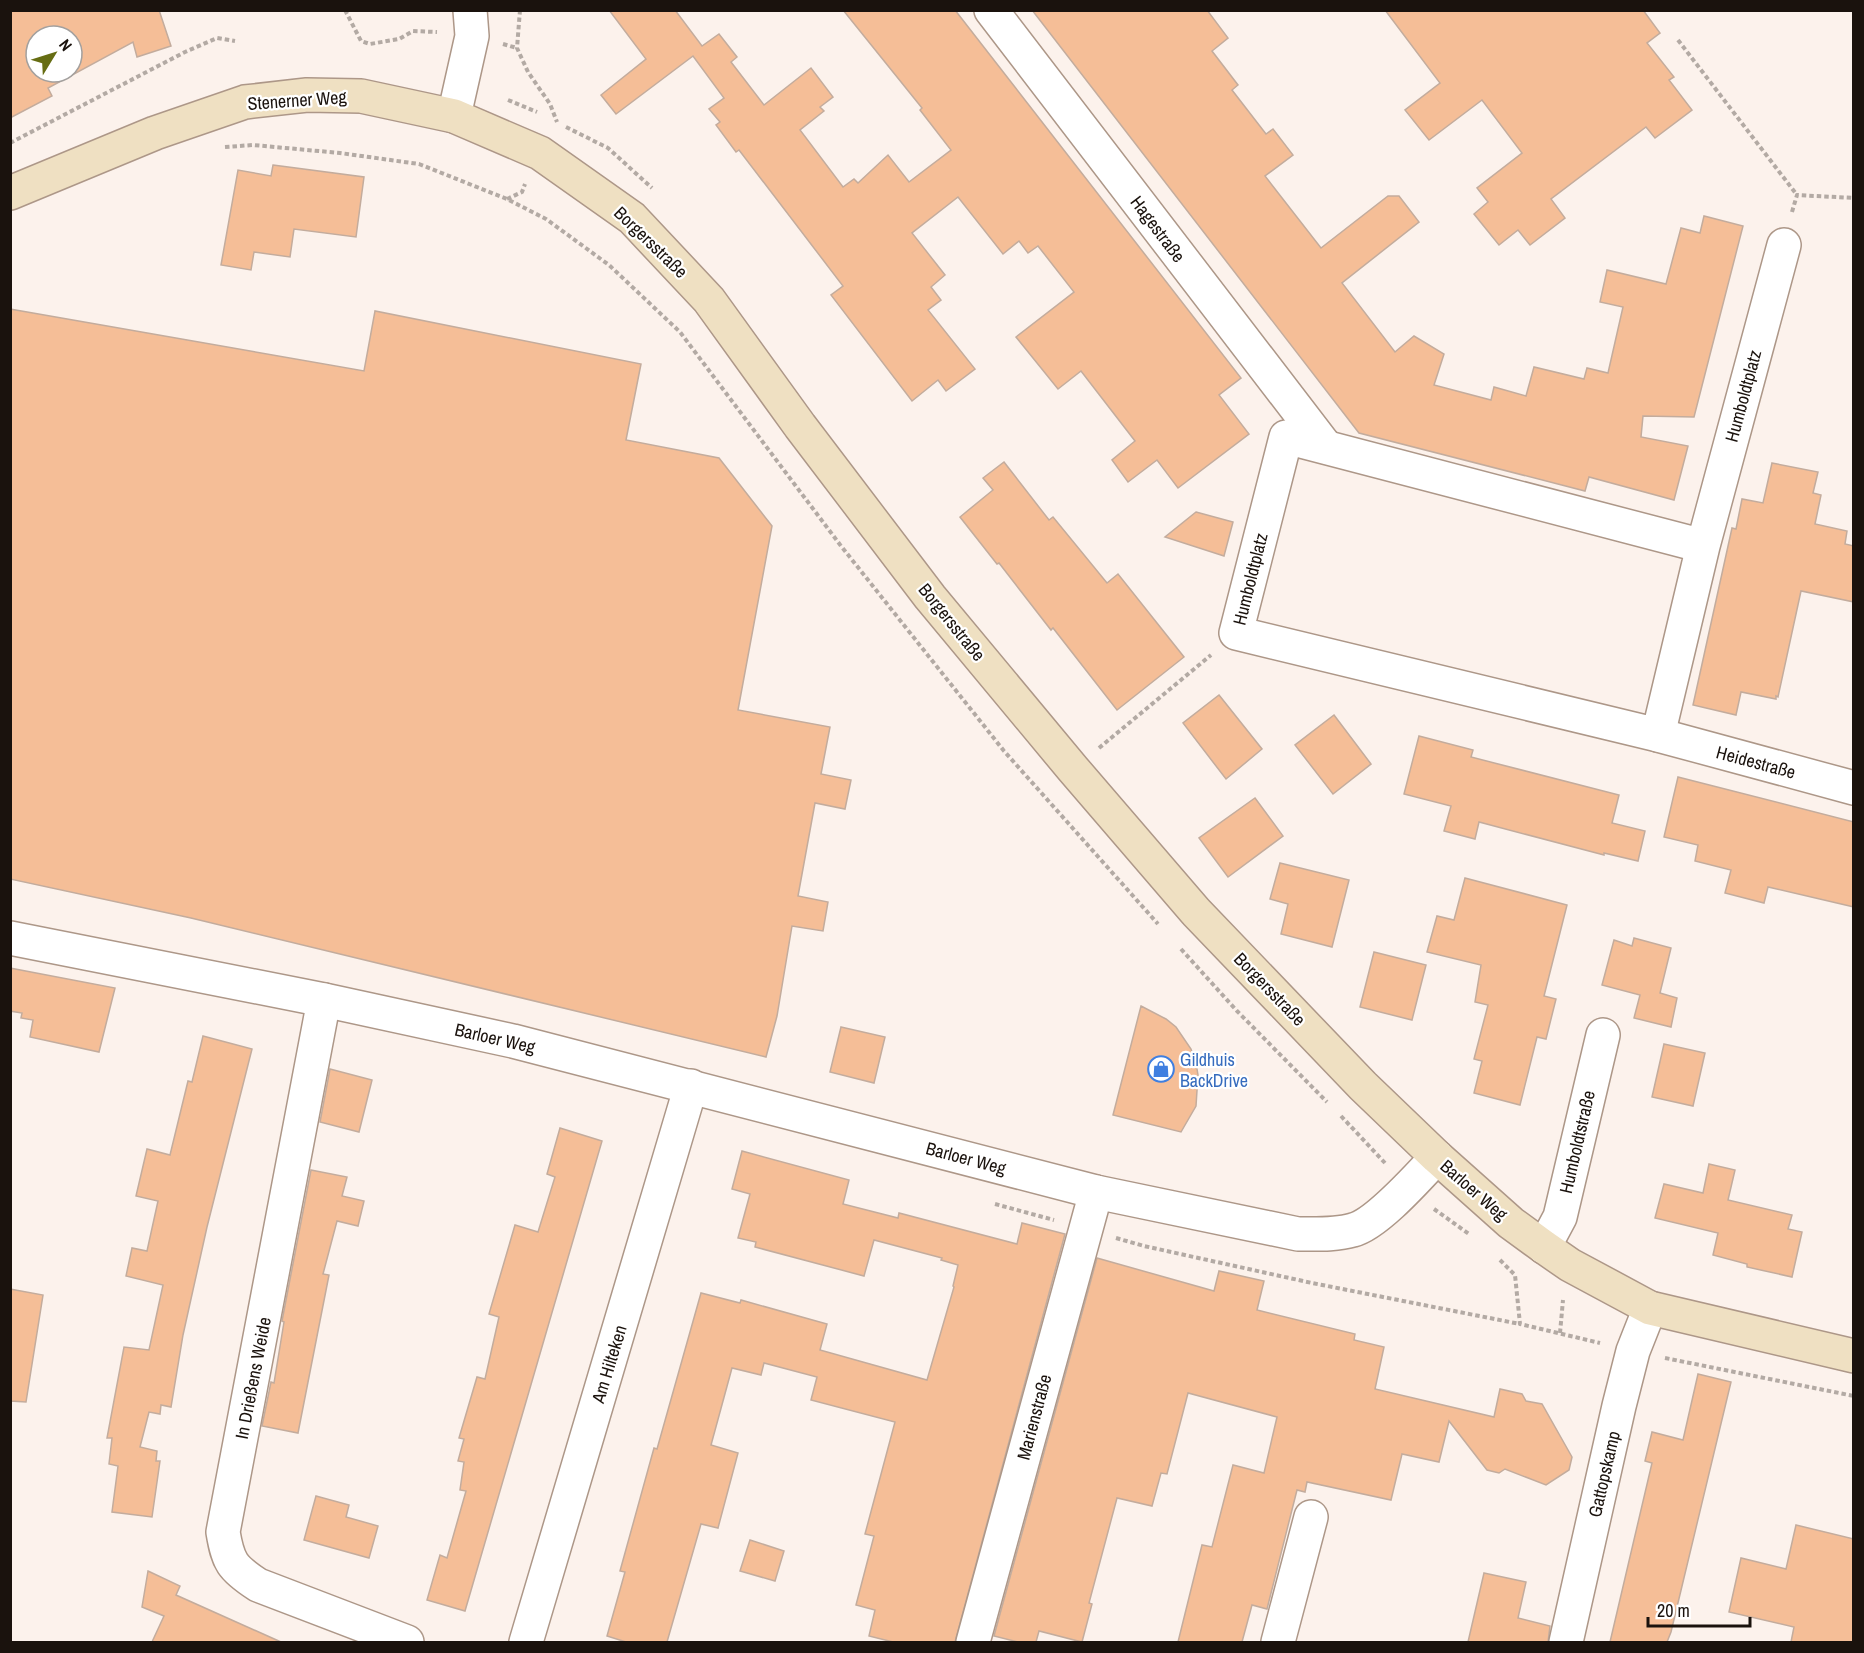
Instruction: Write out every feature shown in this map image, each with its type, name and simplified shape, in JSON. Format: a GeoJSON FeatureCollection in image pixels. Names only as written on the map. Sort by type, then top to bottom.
{"type":"FeatureCollection","features":[{"type":"Feature","properties":{"kind":"street","name":"Hagestraße"},"geometry":{"type":"LineString","coordinates":[[991,10],[1326,447]]}},
{"type":"Feature","properties":{"kind":"street"},"geometry":{"type":"LineString","coordinates":[[454,116],[471,23]]}},
{"type":"Feature","properties":{"kind":"street","name":"Stenerner Weg"},"geometry":{"type":"LineString","coordinates":[[10,193],[155,133],[245,102],[307,95],[361,96],[454,116]]}},
{"type":"Feature","properties":{"kind":"street","name":"Borgersstraße"},"geometry":{"type":"LineString","coordinates":[[454,116],[540,153],[632,218],[709,300],[800,426],[930,597],[1072,769],[1196,912],[1363,1086],[1437,1157]]}},
{"type":"Feature","properties":{"kind":"street","name":"Humboldtplatz"},"geometry":{"type":"LineString","coordinates":[[1703,546],[1286,437],[1236,633],[1658,735],[1703,546],[1784,245]]}},
{"type":"Feature","properties":{"kind":"street","name":"Heidestraße"},"geometry":{"type":"LineString","coordinates":[[1658,735],[1854,788]]}},
{"type":"Feature","properties":{"kind":"street","name":"Barloer Weg"},"geometry":{"type":"LineString","coordinates":[[10,938],[324,1000],[513,1041],[1095,1192],[1298,1234],[1329,1234],[1356,1230],[1374,1218],[1408,1188],[1437,1157],[1511,1223],[1544,1247],[1650,1308],[1854,1356]]}},
{"type":"Feature","properties":{"kind":"street","name":"In Drießens Weide"},"geometry":{"type":"LineString","coordinates":[[324,1000],[224,1532],[227,1554],[238,1573],[258,1586],[407,1642]]}},
{"type":"Feature","properties":{"kind":"street","name":"Humboldtstraße"},"geometry":{"type":"LineString","coordinates":[[1544,1247],[1560,1216],[1603,1035]]}},
{"type":"Feature","properties":{"kind":"street","name":"Am Hilteken"},"geometry":{"type":"LineString","coordinates":[[526,1642],[691,1086]]}},
{"type":"Feature","properties":{"kind":"street","name":"Marienstraße"},"geometry":{"type":"LineString","coordinates":[[974,1642],[1095,1192]]}},
{"type":"Feature","properties":{"kind":"street","name":"Gattopskamp"},"geometry":{"type":"LineString","coordinates":[[1566,1642],[1619,1406],[1633,1351],[1650,1308]]}},
{"type":"Feature","properties":{"kind":"street"},"geometry":{"type":"LineString","coordinates":[[1278,1642],[1311,1517]]}},
{"type":"Feature","properties":{"kind":"path"},"geometry":{"type":"LineString","coordinates":[[345,10],[361,41],[370,44],[399,39],[413,31],[471,23],[517,48]]}},
{"type":"Feature","properties":{"kind":"path"},"geometry":{"type":"LineString","coordinates":[[520,10],[517,48],[528,72],[550,104],[556,122],[608,148],[654,189]]}},
{"type":"Feature","properties":{"kind":"path"},"geometry":{"type":"LineString","coordinates":[[10,142],[185,52],[217,38],[234,41]]}},
{"type":"Feature","properties":{"kind":"path"},"geometry":{"type":"LineString","coordinates":[[1678,40],[1797,195],[1854,198]]}},
{"type":"Feature","properties":{"kind":"path"},"geometry":{"type":"LineString","coordinates":[[218,148],[253,145],[340,153],[419,164],[507,199],[546,219],[609,265],[680,332],[841,546],[1004,751],[1159,925]]}},
{"type":"Feature","properties":{"kind":"path"},"geometry":{"type":"LineString","coordinates":[[1784,245],[1797,195]]}},
{"type":"Feature","properties":{"kind":"path"},"geometry":{"type":"LineString","coordinates":[[1072,769],[1236,633]]}},
{"type":"Feature","properties":{"kind":"path"},"geometry":{"type":"LineString","coordinates":[[1091,740],[1099,748]]}},
{"type":"Feature","properties":{"kind":"path"},"geometry":{"type":"LineString","coordinates":[[1174,942],[1237,1011],[1332,1107]]}},
{"type":"Feature","properties":{"kind":"path"},"geometry":{"type":"LineString","coordinates":[[1340,1115],[1408,1188],[1476,1239]]}},
{"type":"Feature","properties":{"kind":"path"},"geometry":{"type":"LineString","coordinates":[[1493,1253],[1515,1275],[1520,1324],[1633,1351],[1854,1396]]}},
{"type":"Feature","properties":{"kind":"building"},"geometry":{"type":"Polygon","coordinates":[[[10,10],[159,10],[171,46],[137,57],[133,42],[84,69],[84,24],[24,24],[24,84],[55,84],[48,88],[52,96],[10,118],[10,10]]]}},
{"type":"Feature","properties":{"kind":"building"},"geometry":{"type":"Polygon","coordinates":[[[609,10],[675,10],[702,46],[719,34],[737,57],[731,62],[764,105],[811,68],[833,97],[820,107],[824,111],[800,130],[843,187],[854,179],[858,183],[888,155],[909,182],[951,150],[920,110],[922,108],[843,10],[955,10],[1241,378],[1219,395],[1249,434],[1178,488],[1157,460],[1128,482],[1112,460],[1135,441],[1081,371],[1058,389],[1016,337],[1074,292],[1038,246],[1028,253],[1019,241],[1003,254],[958,197],[912,233],[945,275],[931,287],[941,300],[928,310],[975,369],[946,391],[938,380],[912,401],[831,295],[843,286],[739,150],[736,152],[716,125],[720,122],[709,109],[724,98],[693,56],[616,114],[601,95],[646,59],[609,10]]]}},
{"type":"Feature","properties":{"kind":"building"},"geometry":{"type":"Polygon","coordinates":[[[1032,10],[1207,10],[1228,38],[1212,51],[1238,85],[1232,90],[1266,134],[1273,129],[1293,155],[1265,176],[1321,248],[1388,196],[1399,196],[1419,222],[1342,283],[1395,352],[1414,336],[1444,354],[1434,385],[1491,400],[1494,387],[1526,396],[1534,367],[1584,379],[1587,368],[1608,373],[1623,307],[1600,302],[1607,270],[1666,284],[1681,228],[1700,233],[1704,216],[1743,226],[1694,417],[1643,416],[1641,437],[1688,446],[1674,500],[1589,477],[1585,491],[1359,433],[1032,10]]]}},
{"type":"Feature","properties":{"kind":"building"},"geometry":{"type":"Polygon","coordinates":[[[1385,10],[1643,10],[1660,33],[1647,43],[1674,77],[1669,80],[1692,110],[1655,138],[1646,127],[1551,199],[1565,218],[1530,245],[1518,230],[1499,245],[1474,214],[1488,202],[1477,188],[1522,153],[1482,100],[1429,140],[1405,110],[1440,83],[1385,10]]]}},
{"type":"Feature","properties":{"kind":"building"},"geometry":{"type":"Polygon","coordinates":[[[273,165],[364,177],[356,237],[294,229],[290,257],[254,252],[251,270],[221,265],[238,170],[271,176],[273,165]]]}},
{"type":"Feature","properties":{"kind":"building"},"geometry":{"type":"Polygon","coordinates":[[[10,309],[364,371],[375,311],[641,364],[626,440],[719,458],[772,526],[738,710],[830,727],[821,774],[851,780],[845,809],[815,803],[798,896],[828,902],[823,931],[792,926],[777,1016],[766,1057],[191,918],[10,879],[10,309]]]}},
{"type":"Feature","properties":{"kind":"building"},"geometry":{"type":"Polygon","coordinates":[[[1004,462],[1049,520],[1053,517],[1107,583],[1118,574],[1184,657],[1117,710],[1053,628],[1051,630],[960,517],[993,490],[983,478],[1004,462]]]}},
{"type":"Feature","properties":{"kind":"building"},"geometry":{"type":"Polygon","coordinates":[[[1772,463],[1818,472],[1813,493],[1821,495],[1815,524],[1847,531],[1845,544],[1854,546],[1854,602],[1801,591],[1776,699],[1741,692],[1736,715],[1693,705],[1732,528],[1736,529],[1742,499],[1763,503],[1772,463]]]}},
{"type":"Feature","properties":{"kind":"building"},"geometry":{"type":"Polygon","coordinates":[[[1196,512],[1233,522],[1224,556],[1165,537],[1196,512]]]}},
{"type":"Feature","properties":{"kind":"building"},"geometry":{"type":"Polygon","coordinates":[[[1219,695],[1262,749],[1226,779],[1183,723],[1219,695]]]}},
{"type":"Feature","properties":{"kind":"building"},"geometry":{"type":"Polygon","coordinates":[[[1334,715],[1371,764],[1333,794],[1295,745],[1334,715]]]}},
{"type":"Feature","properties":{"kind":"building"},"geometry":{"type":"Polygon","coordinates":[[[1419,736],[1473,750],[1471,757],[1619,795],[1612,823],[1645,831],[1638,861],[1604,853],[1604,855],[1479,822],[1475,839],[1444,831],[1451,806],[1404,794],[1419,736]]]}},
{"type":"Feature","properties":{"kind":"building"},"geometry":{"type":"Polygon","coordinates":[[[1678,777],[1854,822],[1854,907],[1768,887],[1764,903],[1725,893],[1731,870],[1695,861],[1698,845],[1664,837],[1678,777]]]}},
{"type":"Feature","properties":{"kind":"building"},"geometry":{"type":"Polygon","coordinates":[[[1255,798],[1283,836],[1228,877],[1199,838],[1255,798]]]}},
{"type":"Feature","properties":{"kind":"building"},"geometry":{"type":"Polygon","coordinates":[[[1280,863],[1349,880],[1332,947],[1281,934],[1288,904],[1270,899],[1280,863]]]}},
{"type":"Feature","properties":{"kind":"building"},"geometry":{"type":"Polygon","coordinates":[[[1465,878],[1567,905],[1544,996],[1556,999],[1546,1039],[1537,1037],[1520,1105],[1474,1093],[1482,1061],[1474,1059],[1488,1005],[1475,1002],[1481,965],[1427,952],[1437,916],[1454,920],[1465,878]]]}},
{"type":"Feature","properties":{"kind":"building"},"geometry":{"type":"Polygon","coordinates":[[[1634,938],[1671,948],[1660,993],[1677,998],[1671,1027],[1634,1018],[1640,995],[1602,985],[1614,940],[1632,946],[1634,938]]]}},
{"type":"Feature","properties":{"kind":"building"},"geometry":{"type":"Polygon","coordinates":[[[1374,952],[1426,965],[1412,1020],[1360,1007],[1374,952]]]}},
{"type":"Feature","properties":{"kind":"building"},"geometry":{"type":"Polygon","coordinates":[[[10,968],[115,988],[99,1052],[30,1037],[33,1020],[21,1018],[22,1013],[10,1011],[10,968]]]}},
{"type":"Feature","properties":{"kind":"building","name":"Gildhuis BackDrive"},"geometry":{"type":"Polygon","coordinates":[[[1141,1006],[1176,1027],[1191,1049],[1196,1063],[1198,1075],[1196,1106],[1181,1132],[1113,1115],[1141,1006]]]}},
{"type":"Feature","properties":{"kind":"building"},"geometry":{"type":"Polygon","coordinates":[[[841,1027],[885,1037],[874,1083],[830,1072],[841,1027]]]}},
{"type":"Feature","properties":{"kind":"building"},"geometry":{"type":"Polygon","coordinates":[[[203,1036],[252,1049],[207,1227],[183,1335],[171,1407],[161,1405],[160,1414],[149,1412],[140,1447],[157,1451],[156,1461],[160,1461],[152,1517],[112,1512],[118,1466],[109,1464],[112,1438],[107,1438],[124,1347],[149,1350],[163,1285],[126,1276],[132,1248],[147,1251],[158,1201],[136,1196],[147,1149],[170,1155],[188,1081],[192,1082],[203,1036]]]}},
{"type":"Feature","properties":{"kind":"building"},"geometry":{"type":"Polygon","coordinates":[[[1664,1044],[1705,1053],[1693,1106],[1652,1097],[1664,1044]]]}},
{"type":"Feature","properties":{"kind":"building"},"geometry":{"type":"Polygon","coordinates":[[[330,1069],[372,1080],[359,1132],[320,1122],[330,1069]]]}},
{"type":"Feature","properties":{"kind":"building"},"geometry":{"type":"Polygon","coordinates":[[[560,1128],[602,1141],[465,1611],[427,1600],[440,1555],[447,1558],[466,1491],[460,1490],[464,1462],[458,1461],[464,1439],[459,1438],[477,1377],[485,1379],[499,1317],[489,1314],[515,1225],[538,1232],[555,1177],[547,1174],[560,1128]]]}},
{"type":"Feature","properties":{"kind":"building"},"geometry":{"type":"Polygon","coordinates":[[[742,1151],[849,1180],[843,1204],[898,1218],[899,1213],[1017,1244],[1022,1223],[1065,1234],[955,1642],[893,1642],[869,1636],[875,1610],[856,1605],[874,1536],[865,1534],[895,1422],[811,1400],[817,1377],[764,1363],[761,1375],[732,1368],[711,1445],[738,1453],[718,1528],[701,1524],[667,1642],[626,1642],[607,1636],[625,1572],[620,1571],[701,1293],[740,1303],[741,1300],[827,1324],[820,1350],[927,1380],[954,1287],[958,1265],[941,1260],[942,1258],[874,1240],[864,1276],[755,1247],[756,1242],[738,1238],[750,1194],[732,1189],[742,1151]]]}},
{"type":"Feature","properties":{"kind":"building"},"geometry":{"type":"Polygon","coordinates":[[[1709,1164],[1735,1170],[1728,1200],[1792,1215],[1788,1229],[1802,1232],[1792,1277],[1747,1267],[1747,1264],[1713,1255],[1718,1233],[1655,1218],[1664,1184],[1703,1193],[1709,1164]]]}},
{"type":"Feature","properties":{"kind":"building"},"geometry":{"type":"Polygon","coordinates":[[[311,1170],[347,1177],[342,1196],[364,1201],[358,1226],[337,1221],[323,1274],[329,1275],[298,1433],[262,1426],[271,1382],[274,1383],[284,1322],[282,1321],[311,1170]]]}},
{"type":"Feature","properties":{"kind":"building"},"geometry":{"type":"Polygon","coordinates":[[[1097,1258],[1214,1291],[1219,1271],[1264,1281],[1257,1310],[1355,1334],[1354,1340],[1384,1347],[1375,1389],[1494,1417],[1500,1389],[1522,1394],[1526,1401],[1542,1404],[1572,1457],[1569,1470],[1546,1485],[1505,1469],[1499,1473],[1487,1470],[1449,1421],[1439,1462],[1402,1454],[1391,1500],[1307,1482],[1305,1492],[1297,1490],[1267,1609],[1252,1605],[1242,1642],[1178,1642],[1202,1545],[1212,1547],[1233,1465],[1264,1473],[1277,1417],[1188,1393],[1167,1474],[1161,1473],[1152,1506],[1117,1498],[1089,1603],[1092,1604],[1082,1642],[1039,1631],[1036,1642],[1018,1642],[994,1636],[1097,1258]]]}},
{"type":"Feature","properties":{"kind":"building"},"geometry":{"type":"Polygon","coordinates":[[[10,1289],[43,1295],[26,1402],[10,1401],[10,1289]]]}},
{"type":"Feature","properties":{"kind":"building"},"geometry":{"type":"Polygon","coordinates":[[[1698,1374],[1731,1382],[1671,1632],[1667,1642],[1610,1642],[1652,1463],[1645,1461],[1652,1432],[1683,1440],[1698,1374]]]}},
{"type":"Feature","properties":{"kind":"building"},"geometry":{"type":"Polygon","coordinates":[[[316,1496],[349,1505],[346,1517],[378,1526],[369,1558],[304,1540],[316,1496]]]}},
{"type":"Feature","properties":{"kind":"building"},"geometry":{"type":"Polygon","coordinates":[[[1796,1525],[1854,1539],[1854,1642],[1791,1642],[1794,1627],[1729,1612],[1741,1558],[1786,1569],[1796,1525]]]}},
{"type":"Feature","properties":{"kind":"building"},"geometry":{"type":"Polygon","coordinates":[[[750,1540],[784,1551],[775,1581],[740,1571],[750,1540]]]}},
{"type":"Feature","properties":{"kind":"building"},"geometry":{"type":"Polygon","coordinates":[[[148,1571],[180,1586],[176,1595],[281,1642],[152,1642],[164,1616],[142,1607],[148,1571]]]}},
{"type":"Feature","properties":{"kind":"building"},"geometry":{"type":"Polygon","coordinates":[[[1484,1573],[1526,1582],[1518,1618],[1550,1626],[1548,1642],[1468,1642],[1484,1573]]]}},
{"type":"Feature","properties":{"kind":"place","name":"Gildhuis BackDrive"},"geometry":{"type":"Point","coordinates":[1161,1069]}}]}
